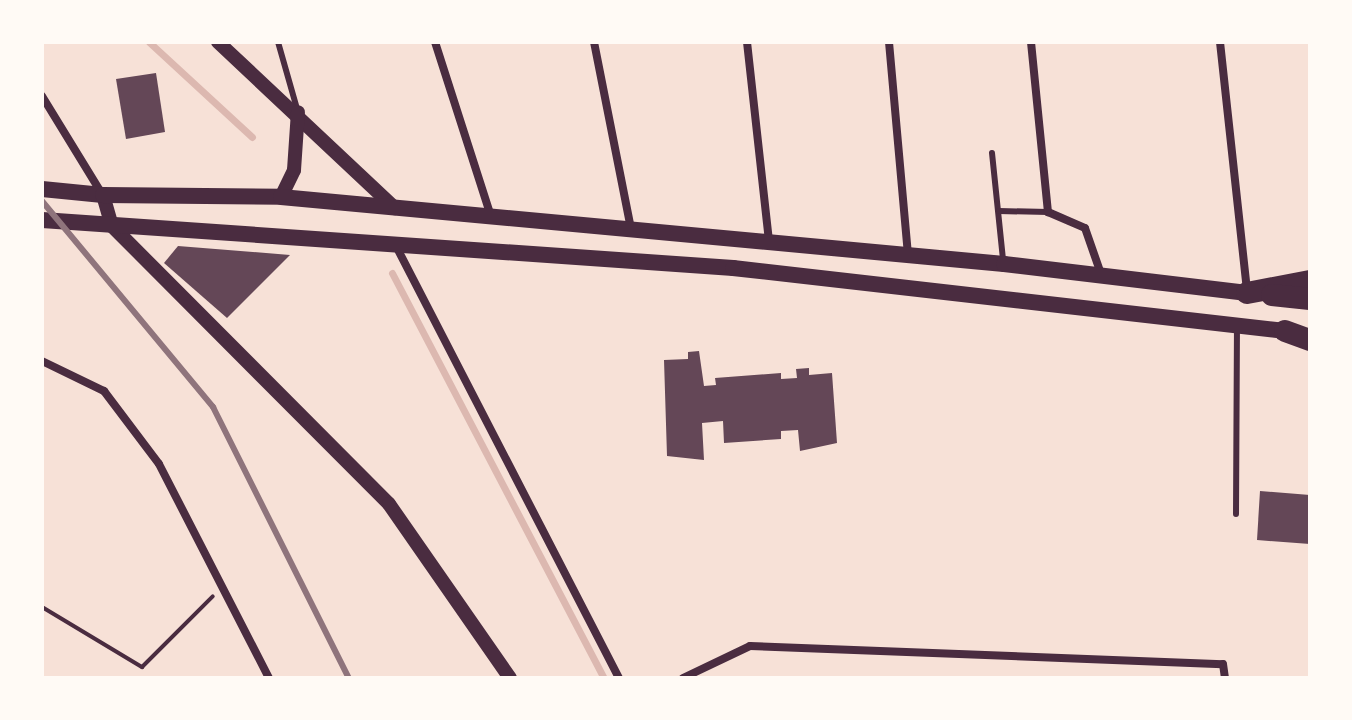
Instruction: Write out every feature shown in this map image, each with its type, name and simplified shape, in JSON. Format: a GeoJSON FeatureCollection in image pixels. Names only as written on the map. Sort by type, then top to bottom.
{"type":"FeatureCollection","features":[{"type":"Feature","properties":{"kind":"highway"},"geometry":{"type":"LineString","coordinates":[[1247,293],[1310,281]]}},
{"type":"Feature","properties":{"kind":"highway"},"geometry":{"type":"LineString","coordinates":[[1247,293],[1310,299]]}},
{"type":"Feature","properties":{"kind":"highway"},"geometry":{"type":"LineString","coordinates":[[1285,331],[1310,338]]}},
{"type":"Feature","properties":{"kind":"main road"},"geometry":{"type":"LineString","coordinates":[[42,189],[103,195],[281,197],[1004,264],[1247,293]]}},
{"type":"Feature","properties":{"kind":"main road"},"geometry":{"type":"LineString","coordinates":[[42,220],[733,268],[1237,323],[1285,331]]}},
{"type":"Feature","properties":{"kind":"street"},"geometry":{"type":"LineString","coordinates":[[218,42],[298,112],[395,208]]}},
{"type":"Feature","properties":{"kind":"street"},"geometry":{"type":"LineString","coordinates":[[435,42],[492,218]]}},
{"type":"Feature","properties":{"kind":"street"},"geometry":{"type":"LineString","coordinates":[[594,42],[632,230]]}},
{"type":"Feature","properties":{"kind":"street"},"geometry":{"type":"LineString","coordinates":[[747,42],[769,242]]}},
{"type":"Feature","properties":{"kind":"street"},"geometry":{"type":"LineString","coordinates":[[889,42],[908,256]]}},
{"type":"Feature","properties":{"kind":"street"},"geometry":{"type":"LineString","coordinates":[[1031,42],[1048,212],[1085,228],[1101,274]]}},
{"type":"Feature","properties":{"kind":"street"},"geometry":{"type":"LineString","coordinates":[[1220,42],[1247,293]]}},
{"type":"Feature","properties":{"kind":"street"},"geometry":{"type":"LineString","coordinates":[[42,96],[103,195],[112,226],[389,504],[510,678]]}},
{"type":"Feature","properties":{"kind":"street"},"geometry":{"type":"LineString","coordinates":[[281,197],[294,170],[298,112]]}},
{"type":"Feature","properties":{"kind":"street"},"geometry":{"type":"LineString","coordinates":[[395,245],[619,678]]}},
{"type":"Feature","properties":{"kind":"street"},"geometry":{"type":"LineString","coordinates":[[42,361],[104,391],[159,464],[269,678]]}},
{"type":"Feature","properties":{"kind":"street"},"geometry":{"type":"LineString","coordinates":[[683,678],[750,646],[1223,664],[1225,678]]}},
{"type":"Feature","properties":{"kind":"lane"},"geometry":{"type":"LineString","coordinates":[[278,42],[298,112]]}},
{"type":"Feature","properties":{"kind":"lane"},"geometry":{"type":"LineString","coordinates":[[992,153],[1004,264]]}},
{"type":"Feature","properties":{"kind":"lane"},"geometry":{"type":"LineString","coordinates":[[999,211],[1048,212]]}},
{"type":"Feature","properties":{"kind":"lane"},"geometry":{"type":"LineString","coordinates":[[1236,514],[1237,323]]}},
{"type":"Feature","properties":{"kind":"path"},"geometry":{"type":"LineString","coordinates":[[42,607],[142,667],[222,587]]}},
{"type":"Feature","properties":{"kind":"building"},"geometry":{"type":"Polygon","coordinates":[[[156,73],[165,132],[126,139],[116,79],[156,73]]]}},
{"type":"Feature","properties":{"kind":"building"},"geometry":{"type":"Polygon","coordinates":[[[178,246],[290,255],[227,318],[164,263],[178,246]]]}},
{"type":"Feature","properties":{"kind":"building"},"geometry":{"type":"Polygon","coordinates":[[[699,351],[704,386],[716,385],[715,378],[781,373],[781,379],[797,378],[796,369],[809,368],[809,375],[832,373],[837,443],[800,451],[798,430],[781,431],[781,439],[724,443],[723,421],[702,423],[704,460],[667,456],[664,360],[688,359],[688,352],[699,351]]]}},
{"type":"Feature","properties":{"kind":"building"},"geometry":{"type":"Polygon","coordinates":[[[1260,491],[1310,495],[1310,544],[1257,540],[1260,491]]]}},
{"type":"Feature","properties":{"kind":"waterway"},"geometry":{"type":"LineString","coordinates":[[149,42],[252,137]]}},
{"type":"Feature","properties":{"kind":"waterway"},"geometry":{"type":"LineString","coordinates":[[392,273],[604,678]]}},
{"type":"Feature","properties":{"kind":"railway"},"geometry":{"type":"LineString","coordinates":[[42,201],[213,407],[349,678]]}}]}
